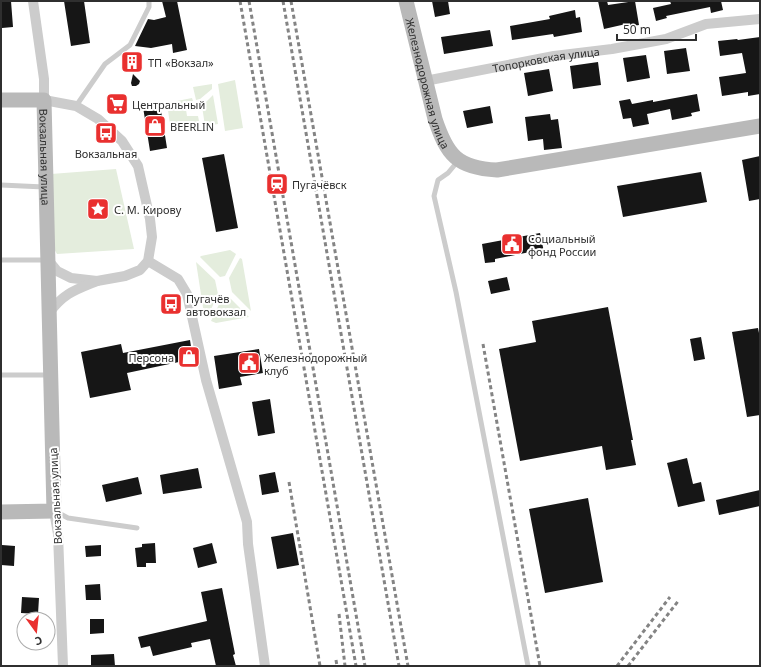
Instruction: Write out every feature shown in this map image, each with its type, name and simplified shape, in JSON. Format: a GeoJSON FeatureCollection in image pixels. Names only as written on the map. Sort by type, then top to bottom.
{"type":"FeatureCollection","features":[{"type":"Feature","properties":{"kind":"street","name":"Вокзальная улица"},"geometry":{"type":"LineString","coordinates":[[33,1],[44,79],[54,511],[58,534],[63,666]]}},
{"type":"Feature","properties":{"kind":"street","name":"Железнодорожная улица"},"geometry":{"type":"LineString","coordinates":[[406,1],[435,119],[441,136],[449,150],[458,160]]}},
{"type":"Feature","properties":{"kind":"street","name":"Топорковская улица"},"geometry":{"type":"LineString","coordinates":[[425,81],[554,56],[612,49],[666,39],[706,24],[760,19]]}},
{"type":"Feature","properties":{"kind":"street"},"geometry":{"type":"LineString","coordinates":[[1,100],[44,100],[76,106],[98,119],[122,141],[138,166],[150,219],[152,237],[148,261],[140,270],[125,276],[97,281],[72,291],[59,301],[50,319]]}},
{"type":"Feature","properties":{"kind":"street"},"geometry":{"type":"LineString","coordinates":[[458,160],[466,165],[480,169],[497,170],[760,126]]}},
{"type":"Feature","properties":{"kind":"street"},"geometry":{"type":"LineString","coordinates":[[48,260],[58,271],[71,278],[97,281]]}},
{"type":"Feature","properties":{"kind":"street"},"geometry":{"type":"LineString","coordinates":[[148,261],[178,279],[187,294],[206,380],[247,522],[248,544],[265,666]]}},
{"type":"Feature","properties":{"kind":"street"},"geometry":{"type":"LineString","coordinates":[[1,512],[54,511]]}},
{"type":"Feature","properties":{"kind":"lane"},"geometry":{"type":"LineString","coordinates":[[76,106],[105,64],[130,45],[149,7],[149,1]]}},
{"type":"Feature","properties":{"kind":"lane"},"geometry":{"type":"LineString","coordinates":[[458,160],[448,173],[438,180],[434,196],[456,292],[528,666]]}},
{"type":"Feature","properties":{"kind":"lane"},"geometry":{"type":"LineString","coordinates":[[1,185],[46,187]]}},
{"type":"Feature","properties":{"kind":"lane"},"geometry":{"type":"LineString","coordinates":[[1,260],[48,260]]}},
{"type":"Feature","properties":{"kind":"lane"},"geometry":{"type":"LineString","coordinates":[[1,375],[50,375]]}},
{"type":"Feature","properties":{"kind":"lane"},"geometry":{"type":"LineString","coordinates":[[54,511],[68,518],[137,528]]}},
{"type":"Feature","properties":{"kind":"green space"},"geometry":{"type":"Polygon","coordinates":[[[235,80],[243,128],[225,131],[218,84],[235,80]]]}},
{"type":"Feature","properties":{"kind":"green space"},"geometry":{"type":"Polygon","coordinates":[[[212,84],[212,89],[200,99],[196,100],[193,87],[212,84]]]}},
{"type":"Feature","properties":{"kind":"green space"},"geometry":{"type":"Polygon","coordinates":[[[213,95],[218,124],[205,126],[202,106],[213,95]]]}},
{"type":"Feature","properties":{"kind":"green space"},"geometry":{"type":"Polygon","coordinates":[[[192,98],[193,101],[185,103],[187,116],[198,116],[200,126],[171,132],[167,103],[192,98]]]}},
{"type":"Feature","properties":{"kind":"green space"},"geometry":{"type":"Polygon","coordinates":[[[116,169],[134,249],[57,254],[53,247],[51,174],[116,169]]]}},
{"type":"Feature","properties":{"kind":"green space"},"geometry":{"type":"Polygon","coordinates":[[[230,250],[236,254],[225,276],[220,277],[200,257],[201,256],[230,250]]]}},
{"type":"Feature","properties":{"kind":"green space"},"geometry":{"type":"Polygon","coordinates":[[[240,258],[242,259],[251,311],[232,292],[229,278],[240,258]]]}},
{"type":"Feature","properties":{"kind":"green space"},"geometry":{"type":"Polygon","coordinates":[[[196,262],[215,280],[218,294],[207,318],[204,314],[196,262]]]}},
{"type":"Feature","properties":{"kind":"green space"},"geometry":{"type":"Polygon","coordinates":[[[223,296],[228,296],[249,317],[216,323],[211,321],[223,296]]]}},
{"type":"Feature","properties":{"kind":"building"},"geometry":{"type":"Polygon","coordinates":[[[1,1],[11,1],[13,27],[2,28],[1,1]]]}},
{"type":"Feature","properties":{"kind":"building"},"geometry":{"type":"Polygon","coordinates":[[[64,1],[84,1],[90,43],[71,46],[64,1]]]}},
{"type":"Feature","properties":{"kind":"building"},"geometry":{"type":"Polygon","coordinates":[[[162,1],[177,1],[187,50],[173,53],[172,44],[151,48],[135,46],[148,19],[154,20],[166,17],[162,1]]]}},
{"type":"Feature","properties":{"kind":"building"},"geometry":{"type":"Polygon","coordinates":[[[432,1],[448,1],[450,14],[435,17],[432,1]]]}},
{"type":"Feature","properties":{"kind":"building"},"geometry":{"type":"Polygon","coordinates":[[[598,1],[607,1],[608,5],[635,1],[639,25],[627,27],[626,24],[604,29],[598,1]]]}},
{"type":"Feature","properties":{"kind":"building"},"geometry":{"type":"Polygon","coordinates":[[[670,1],[721,1],[723,10],[711,13],[710,7],[666,16],[667,18],[656,21],[653,8],[671,4],[670,1]]]}},
{"type":"Feature","properties":{"kind":"building"},"geometry":{"type":"Polygon","coordinates":[[[575,10],[576,18],[580,17],[582,32],[554,37],[553,34],[512,40],[510,26],[550,19],[549,16],[575,10]]]}},
{"type":"Feature","properties":{"kind":"building"},"geometry":{"type":"Polygon","coordinates":[[[490,30],[493,46],[444,54],[441,37],[490,30]]]}},
{"type":"Feature","properties":{"kind":"building"},"geometry":{"type":"Polygon","coordinates":[[[760,37],[760,94],[748,96],[748,92],[722,96],[719,77],[746,73],[742,53],[720,56],[718,41],[760,37]]]}},
{"type":"Feature","properties":{"kind":"building"},"geometry":{"type":"Polygon","coordinates":[[[686,48],[690,71],[667,74],[664,51],[686,48]]]}},
{"type":"Feature","properties":{"kind":"building"},"geometry":{"type":"Polygon","coordinates":[[[646,55],[650,78],[627,82],[623,58],[646,55]]]}},
{"type":"Feature","properties":{"kind":"building","name":"ТП «Вокзал»"},"geometry":{"type":"Polygon","coordinates":[[[127,57],[135,57],[136,66],[128,67],[127,57]]]}},
{"type":"Feature","properties":{"kind":"building"},"geometry":{"type":"Polygon","coordinates":[[[598,62],[601,85],[573,89],[570,66],[598,62]]]}},
{"type":"Feature","properties":{"kind":"building"},"geometry":{"type":"Polygon","coordinates":[[[549,69],[553,91],[528,96],[524,73],[549,69]]]}},
{"type":"Feature","properties":{"kind":"building"},"geometry":{"type":"Polygon","coordinates":[[[133,74],[140,81],[136,86],[132,86],[131,83],[133,74]]]}},
{"type":"Feature","properties":{"kind":"building"},"geometry":{"type":"Polygon","coordinates":[[[697,94],[700,111],[691,113],[692,116],[672,120],[670,109],[647,114],[649,124],[633,127],[631,118],[623,119],[619,101],[630,99],[632,104],[653,100],[653,102],[697,94]]]}},
{"type":"Feature","properties":{"kind":"building"},"geometry":{"type":"Polygon","coordinates":[[[112,96],[122,96],[122,109],[119,112],[113,112],[112,96]]]}},
{"type":"Feature","properties":{"kind":"building"},"geometry":{"type":"Polygon","coordinates":[[[160,104],[167,148],[150,151],[143,107],[160,104]]]}},
{"type":"Feature","properties":{"kind":"building"},"geometry":{"type":"Polygon","coordinates":[[[490,106],[493,123],[467,128],[463,111],[490,106]]]}},
{"type":"Feature","properties":{"kind":"building"},"geometry":{"type":"Polygon","coordinates":[[[550,114],[551,120],[558,119],[562,148],[544,150],[543,139],[528,141],[525,117],[550,114]]]}},
{"type":"Feature","properties":{"kind":"building"},"geometry":{"type":"Polygon","coordinates":[[[224,154],[238,228],[216,232],[202,158],[224,154]]]}},
{"type":"Feature","properties":{"kind":"building"},"geometry":{"type":"Polygon","coordinates":[[[760,156],[760,199],[749,201],[742,160],[760,156]]]}},
{"type":"Feature","properties":{"kind":"building"},"geometry":{"type":"Polygon","coordinates":[[[701,172],[707,202],[623,217],[617,186],[701,172]]]}},
{"type":"Feature","properties":{"kind":"building"},"geometry":{"type":"Polygon","coordinates":[[[540,233],[544,252],[535,254],[535,251],[495,259],[495,262],[485,263],[482,244],[540,233]]]}},
{"type":"Feature","properties":{"kind":"building"},"geometry":{"type":"Polygon","coordinates":[[[507,277],[510,290],[491,294],[488,281],[507,277]]]}},
{"type":"Feature","properties":{"kind":"building","name":"Пугачёв автовокзал"},"geometry":{"type":"Polygon","coordinates":[[[178,298],[180,308],[164,311],[162,301],[178,298]]]}},
{"type":"Feature","properties":{"kind":"building"},"geometry":{"type":"Polygon","coordinates":[[[608,307],[633,440],[631,440],[636,465],[606,470],[602,446],[520,461],[499,349],[536,342],[532,321],[608,307]]]}},
{"type":"Feature","properties":{"kind":"building"},"geometry":{"type":"Polygon","coordinates":[[[758,328],[760,338],[760,415],[747,417],[732,332],[758,328]]]}},
{"type":"Feature","properties":{"kind":"building"},"geometry":{"type":"Polygon","coordinates":[[[701,337],[705,359],[694,361],[690,339],[701,337]]]}},
{"type":"Feature","properties":{"kind":"building"},"geometry":{"type":"Polygon","coordinates":[[[190,340],[193,359],[127,373],[131,390],[90,398],[81,352],[121,344],[123,353],[190,340]]]}},
{"type":"Feature","properties":{"kind":"building"},"geometry":{"type":"Polygon","coordinates":[[[259,349],[263,373],[240,377],[242,385],[219,389],[214,356],[259,349]]]}},
{"type":"Feature","properties":{"kind":"building"},"geometry":{"type":"Polygon","coordinates":[[[270,399],[275,433],[258,436],[252,402],[270,399]]]}},
{"type":"Feature","properties":{"kind":"building"},"geometry":{"type":"Polygon","coordinates":[[[687,458],[693,484],[701,482],[705,501],[678,507],[667,463],[687,458]]]}},
{"type":"Feature","properties":{"kind":"building"},"geometry":{"type":"Polygon","coordinates":[[[198,468],[202,488],[163,494],[160,475],[198,468]]]}},
{"type":"Feature","properties":{"kind":"building"},"geometry":{"type":"Polygon","coordinates":[[[275,472],[279,492],[262,495],[259,475],[275,472]]]}},
{"type":"Feature","properties":{"kind":"building"},"geometry":{"type":"Polygon","coordinates":[[[138,477],[142,494],[106,502],[102,485],[138,477]]]}},
{"type":"Feature","properties":{"kind":"building"},"geometry":{"type":"Polygon","coordinates":[[[760,490],[760,506],[719,515],[716,500],[760,490]]]}},
{"type":"Feature","properties":{"kind":"building"},"geometry":{"type":"Polygon","coordinates":[[[588,498],[603,582],[545,593],[529,509],[588,498]]]}},
{"type":"Feature","properties":{"kind":"building"},"geometry":{"type":"Polygon","coordinates":[[[293,533],[299,565],[277,569],[271,537],[293,533]]]}},
{"type":"Feature","properties":{"kind":"building"},"geometry":{"type":"Polygon","coordinates":[[[155,543],[156,563],[146,563],[146,567],[137,567],[135,548],[142,547],[142,544],[155,543]]]}},
{"type":"Feature","properties":{"kind":"building"},"geometry":{"type":"Polygon","coordinates":[[[212,543],[217,563],[198,568],[193,548],[212,543]]]}},
{"type":"Feature","properties":{"kind":"building"},"geometry":{"type":"Polygon","coordinates":[[[2,545],[15,546],[14,566],[1,565],[2,545]]]}},
{"type":"Feature","properties":{"kind":"building"},"geometry":{"type":"Polygon","coordinates":[[[101,545],[101,556],[86,557],[85,546],[101,545]]]}},
{"type":"Feature","properties":{"kind":"building"},"geometry":{"type":"Polygon","coordinates":[[[100,584],[101,600],[86,600],[85,585],[100,584]]]}},
{"type":"Feature","properties":{"kind":"building"},"geometry":{"type":"Polygon","coordinates":[[[222,588],[236,666],[216,666],[210,639],[191,643],[192,647],[153,656],[150,646],[141,648],[138,637],[207,621],[201,592],[222,588]]]}},
{"type":"Feature","properties":{"kind":"building"},"geometry":{"type":"Polygon","coordinates":[[[22,597],[39,598],[38,611],[21,611],[22,597]]]}},
{"type":"Feature","properties":{"kind":"building"},"geometry":{"type":"Polygon","coordinates":[[[90,619],[104,619],[104,633],[90,634],[90,619]]]}},
{"type":"Feature","properties":{"kind":"building"},"geometry":{"type":"Polygon","coordinates":[[[114,654],[115,666],[91,666],[91,655],[114,654]]]}},
{"type":"Feature","properties":{"kind":"railway"},"geometry":{"type":"LineString","coordinates":[[240,1],[356,666]]}},
{"type":"Feature","properties":{"kind":"railway"},"geometry":{"type":"LineString","coordinates":[[249,1],[365,666]]}},
{"type":"Feature","properties":{"kind":"railway"},"geometry":{"type":"LineString","coordinates":[[283,1],[399,666]]}},
{"type":"Feature","properties":{"kind":"railway"},"geometry":{"type":"LineString","coordinates":[[291,1],[408,666]]}},
{"type":"Feature","properties":{"kind":"railway"},"geometry":{"type":"LineString","coordinates":[[483,344],[540,666]]}},
{"type":"Feature","properties":{"kind":"railway"},"geometry":{"type":"LineString","coordinates":[[289,482],[320,666]]}},
{"type":"Feature","properties":{"kind":"railway"},"geometry":{"type":"LineString","coordinates":[[617,666],[670,597]]}},
{"type":"Feature","properties":{"kind":"railway"},"geometry":{"type":"LineString","coordinates":[[628,666],[679,600]]}},
{"type":"Feature","properties":{"kind":"railway"},"geometry":{"type":"LineString","coordinates":[[339,614],[345,666]]}},
{"type":"Feature","properties":{"kind":"railway"},"geometry":{"type":"LineString","coordinates":[[336,660],[337,666]]}},
{"type":"Feature","properties":{"kind":"place","name":"ТП «Вокзал»"},"geometry":{"type":"Point","coordinates":[132,62]}},
{"type":"Feature","properties":{"kind":"place","name":"Центральный"},"geometry":{"type":"Point","coordinates":[117,104]}},
{"type":"Feature","properties":{"kind":"place","name":"BEERLIN"},"geometry":{"type":"Point","coordinates":[155,126]}},
{"type":"Feature","properties":{"kind":"place","name":"Вокзальная"},"geometry":{"type":"Point","coordinates":[106,133]}},
{"type":"Feature","properties":{"kind":"place","name":"Пугачёвск"},"geometry":{"type":"Point","coordinates":[277,184]}},
{"type":"Feature","properties":{"kind":"place","name":"С. М. Кирову"},"geometry":{"type":"Point","coordinates":[98,209]}},
{"type":"Feature","properties":{"kind":"place","name":"Социальный фонд России"},"geometry":{"type":"Point","coordinates":[512,244]}},
{"type":"Feature","properties":{"kind":"place","name":"Пугачёв автовокзал"},"geometry":{"type":"Point","coordinates":[171,304]}},
{"type":"Feature","properties":{"kind":"place","name":"Персона"},"geometry":{"type":"Point","coordinates":[189,357]}},
{"type":"Feature","properties":{"kind":"place","name":"Железнодорожный клуб"},"geometry":{"type":"Point","coordinates":[249,363]}}]}
